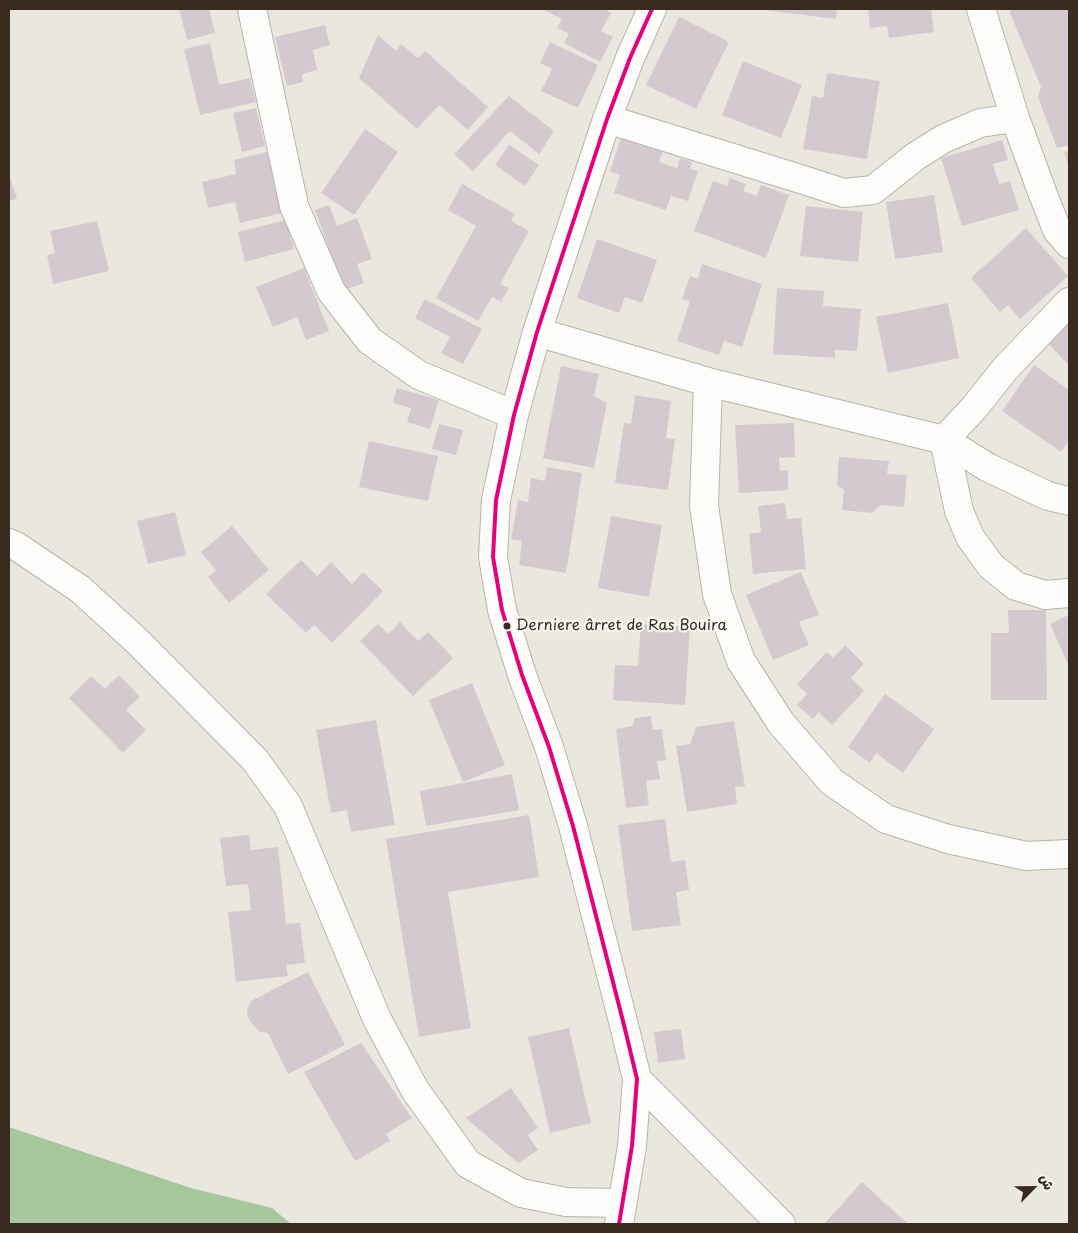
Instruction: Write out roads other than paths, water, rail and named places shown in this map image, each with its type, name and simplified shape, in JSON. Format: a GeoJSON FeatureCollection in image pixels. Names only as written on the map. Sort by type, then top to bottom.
{"type":"FeatureCollection","features":[{"type":"Feature","properties":{"kind":"street"},"geometry":{"type":"LineString","coordinates":[[252,9],[294,206],[331,290],[370,341],[419,375],[514,415]]}},
{"type":"Feature","properties":{"kind":"street"},"geometry":{"type":"LineString","coordinates":[[9,543],[80,589],[137,641],[255,760],[288,806],[377,1019],[415,1090],[468,1164],[521,1193],[620,1214],[632,1146],[637,1079],[573,826],[549,747],[522,675],[502,610],[493,557],[496,500],[514,415],[536,332],[607,119],[630,58],[652,9]]}},
{"type":"Feature","properties":{"kind":"street"},"geometry":{"type":"LineString","coordinates":[[982,9],[1040,189],[1057,230],[1069,244]]}},
{"type":"Feature","properties":{"kind":"street"},"geometry":{"type":"LineString","coordinates":[[607,119],[844,193],[873,190],[916,156],[943,139],[980,123],[1016,118]]}},
{"type":"Feature","properties":{"kind":"street"},"geometry":{"type":"LineString","coordinates":[[944,440],[974,408],[1004,369],[1069,302]]}},
{"type":"Feature","properties":{"kind":"street"},"geometry":{"type":"LineString","coordinates":[[536,332],[708,382],[944,440],[986,467],[1048,496],[1069,500]]}},
{"type":"Feature","properties":{"kind":"street"},"geometry":{"type":"LineString","coordinates":[[708,382],[704,506],[717,594],[741,661],[781,723],[832,782],[886,820],[948,838],[1026,856],[1069,854]]}},
{"type":"Feature","properties":{"kind":"street"},"geometry":{"type":"LineString","coordinates":[[944,440],[959,511],[970,537],[991,566],[1016,586],[1045,595],[1069,593]]}},
{"type":"Feature","properties":{"kind":"street"},"geometry":{"type":"LineString","coordinates":[[637,1079],[781,1224]]}},
{"type":"Feature","properties":{"kind":"place","name":"Derniere ârret de Ras Bouira"},"geometry":{"type":"Point","coordinates":[507,626]}}]}
